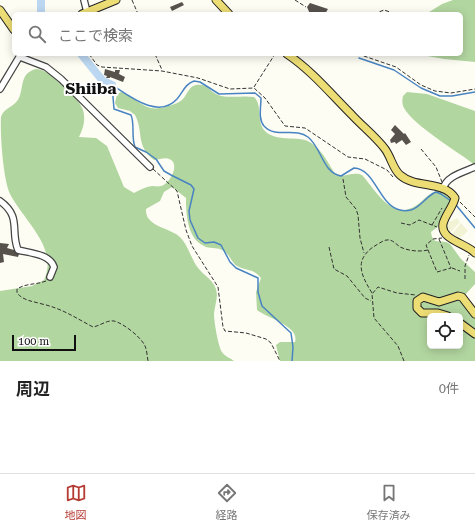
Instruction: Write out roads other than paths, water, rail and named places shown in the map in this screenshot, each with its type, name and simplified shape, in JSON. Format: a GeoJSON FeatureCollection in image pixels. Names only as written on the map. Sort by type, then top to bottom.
{"type":"FeatureCollection","features":[{"type":"Feature","properties":{"kind":"main road"},"geometry":{"type":"LineString","coordinates":[[86,12],[116,0]]}},
{"type":"Feature","properties":{"kind":"main road"},"geometry":{"type":"LineString","coordinates":[[216,0],[227,12]]}},
{"type":"Feature","properties":{"kind":"main road"},"geometry":{"type":"LineString","coordinates":[[0,10],[12,27]]}},
{"type":"Feature","properties":{"kind":"main road"},"geometry":{"type":"LineString","coordinates":[[289,56],[311,75],[374,137],[385,149],[401,176],[414,183],[444,186],[452,193],[455,198],[444,220],[443,228],[446,236],[473,251]]}},
{"type":"Feature","properties":{"kind":"main road"},"geometry":{"type":"LineString","coordinates":[[427,313],[422,313],[416,304],[419,298],[428,297],[439,302],[458,296],[462,297],[475,314]]}},
{"type":"Feature","properties":{"kind":"main road"},"geometry":{"type":"LineString","coordinates":[[463,326],[475,334]]}},
{"type":"Feature","properties":{"kind":"street"},"geometry":{"type":"LineString","coordinates":[[84,0],[84,12]]}},
{"type":"Feature","properties":{"kind":"street"},"geometry":{"type":"LineString","coordinates":[[0,89],[19,56]]}},
{"type":"Feature","properties":{"kind":"street"},"geometry":{"type":"LineString","coordinates":[[22,56],[46,67],[61,79],[150,167]]}},
{"type":"Feature","properties":{"kind":"street"},"geometry":{"type":"LineString","coordinates":[[444,186],[452,177],[475,167]]}},
{"type":"Feature","properties":{"kind":"street"},"geometry":{"type":"LineString","coordinates":[[0,201],[11,211],[16,229],[15,244],[18,250],[47,258],[52,261],[54,267],[50,277]]}},
{"type":"Feature","properties":{"kind":"waterway"},"geometry":{"type":"LineString","coordinates":[[41,0],[41,12]]}},
{"type":"Feature","properties":{"kind":"waterway"},"geometry":{"type":"LineString","coordinates":[[83,56],[103,81],[112,85]]}},
{"type":"Feature","properties":{"kind":"waterway"},"geometry":{"type":"LineString","coordinates":[[359,58],[394,70],[421,88],[440,96],[452,96],[475,92]]}},
{"type":"Feature","properties":{"kind":"waterway"},"geometry":{"type":"LineString","coordinates":[[112,85],[143,104],[161,107],[169,105],[177,99],[186,86],[194,81],[200,82],[219,94],[255,93],[261,98],[260,116],[264,126],[274,132],[297,133],[308,137],[313,142],[326,165],[335,174],[341,176],[354,168],[362,170],[369,176],[385,200],[392,207],[400,210],[415,209],[429,196],[436,192],[451,201]]}},
{"type":"Feature","properties":{"kind":"waterway"},"geometry":{"type":"LineString","coordinates":[[112,85],[114,109],[131,115],[135,147],[156,159],[164,171],[191,185],[194,189],[189,211],[190,220],[198,238],[205,243],[214,242],[221,245],[230,262],[236,268],[258,278],[258,292],[262,306],[291,333],[293,347],[292,361]]}},
{"type":"Feature","properties":{"kind":"waterway"},"geometry":{"type":"LineString","coordinates":[[456,205],[475,228]]}},
{"type":"Feature","properties":{"kind":"district","name":"Shiiba"},"geometry":{"type":"Point","coordinates":[91,88]}}]}
